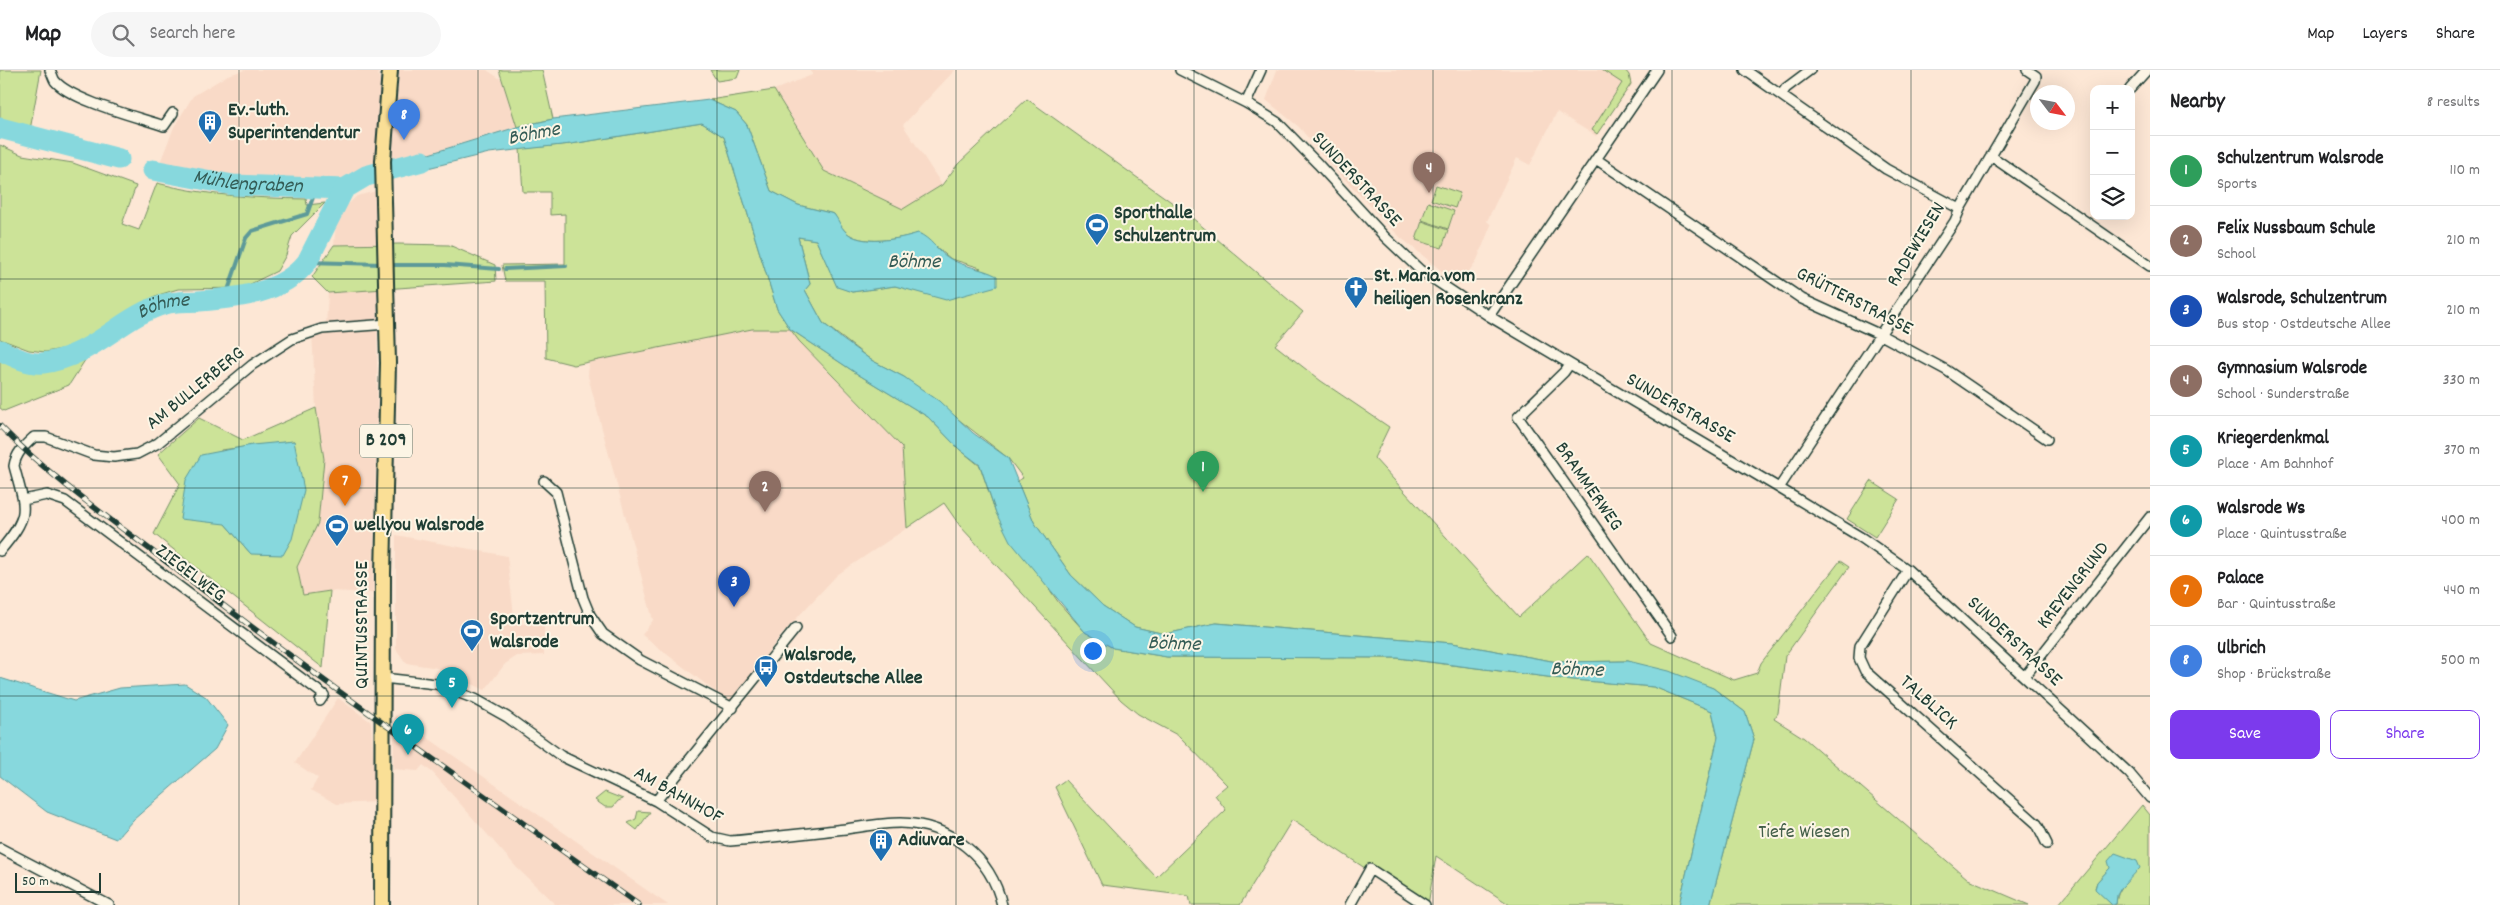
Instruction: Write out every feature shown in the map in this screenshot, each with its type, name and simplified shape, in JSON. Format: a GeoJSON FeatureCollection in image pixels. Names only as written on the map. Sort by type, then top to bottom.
{"type":"FeatureCollection","features":[{"type":"Feature","properties":{"kind":"main road","name":"B 209"},"geometry":{"type":"LineString","coordinates":[[381,70],[387,86]]}},
{"type":"Feature","properties":{"kind":"main road","name":"B 209"},"geometry":{"type":"LineString","coordinates":[[387,86],[390,70]]}},
{"type":"Feature","properties":{"kind":"main road","name":"QUINTUSSTRASSE"},"geometry":{"type":"LineString","coordinates":[[382,905],[388,324],[383,163],[387,86]]}},
{"type":"Feature","properties":{"kind":"street"},"geometry":{"type":"LineString","coordinates":[[50,70],[54,80],[66,89],[90,101],[164,126],[173,113]]}},
{"type":"Feature","properties":{"kind":"street","name":"SUNDERSTRASSE"},"geometry":{"type":"LineString","coordinates":[[1180,70],[1246,103],[1277,122],[1385,237],[1420,270],[1489,316],[1862,538],[1908,570],[2129,773],[2150,798]]}},
{"type":"Feature","properties":{"kind":"street"},"geometry":{"type":"LineString","coordinates":[[1246,103],[1261,70]]}},
{"type":"Feature","properties":{"kind":"street"},"geometry":{"type":"LineString","coordinates":[[1489,316],[1656,70]]}},
{"type":"Feature","properties":{"kind":"street"},"geometry":{"type":"LineString","coordinates":[[1745,70],[1886,169],[1960,209]]}},
{"type":"Feature","properties":{"kind":"street"},"geometry":{"type":"LineString","coordinates":[[1781,95],[1786,88],[1810,70]]}},
{"type":"Feature","properties":{"kind":"street","name":"RADEWIESEN"},"geometry":{"type":"LineString","coordinates":[[1779,488],[1955,222],[1960,209],[2035,81],[2036,76],[2027,70]]}},
{"type":"Feature","properties":{"kind":"street"},"geometry":{"type":"LineString","coordinates":[[2134,85],[2148,70]]}},
{"type":"Feature","properties":{"kind":"street"},"geometry":{"type":"LineString","coordinates":[[1991,156],[2149,262]]}},
{"type":"Feature","properties":{"kind":"street","name":"GRÜTTERSTRASSE"},"geometry":{"type":"LineString","coordinates":[[1596,160],[1802,299],[1881,335],[1946,370],[2048,439]]}},
{"type":"Feature","properties":{"kind":"street","name":"AM BULLERBERG"},"geometry":{"type":"LineString","coordinates":[[0,551],[22,523],[25,508],[14,466],[15,460],[22,448],[34,437],[46,437],[94,455],[114,457],[137,454],[158,443],[230,382],[292,339],[322,329],[388,324]]}},
{"type":"Feature","properties":{"kind":"street","name":"BRAMMERWEG"},"geometry":{"type":"LineString","coordinates":[[1569,364],[1518,417],[1672,636]]}},
{"type":"Feature","properties":{"kind":"street"},"geometry":{"type":"LineString","coordinates":[[544,482],[556,492],[583,598],[590,615],[603,634],[640,660],[732,708]]}},
{"type":"Feature","properties":{"kind":"street","name":"ZIEGELWEG"},"geometry":{"type":"LineString","coordinates":[[23,500],[47,495],[65,501],[324,696],[320,701]]}},
{"type":"Feature","properties":{"kind":"street","name":"KREYENGRUND"},"geometry":{"type":"LineString","coordinates":[[2025,676],[2150,517]]}},
{"type":"Feature","properties":{"kind":"street","name":"TALBLICK"},"geometry":{"type":"LineString","coordinates":[[1908,570],[1860,646],[1859,658],[1865,671],[2037,824],[2047,844]]}},
{"type":"Feature","properties":{"kind":"street"},"geometry":{"type":"LineString","coordinates":[[656,801],[796,628]]}},
{"type":"Feature","properties":{"kind":"street","name":"AM BAHNHOF"},"geometry":{"type":"LineString","coordinates":[[384,678],[436,684],[459,692],[493,708],[561,756],[656,801],[712,837],[723,840],[899,823],[936,829],[952,837],[982,861],[990,873],[1002,905]]}},
{"type":"Feature","properties":{"kind":"street"},"geometry":{"type":"LineString","coordinates":[[0,848],[108,905]]}},
{"type":"Feature","properties":{"kind":"street"},"geometry":{"type":"LineString","coordinates":[[1350,905],[1370,869],[1425,905]]}},
{"type":"Feature","properties":{"kind":"shaded area"},"geometry":{"type":"Polygon","coordinates":[[[245,70],[377,70],[384,94],[381,129],[374,166],[346,180],[333,183],[231,178],[159,165],[174,127],[193,96],[228,75],[245,70]]]}},
{"type":"Feature","properties":{"kind":"shaded area"},"geometry":{"type":"Polygon","coordinates":[[[393,70],[487,70],[502,80],[517,127],[396,164],[390,155],[393,70]]]}},
{"type":"Feature","properties":{"kind":"shaded area"},"geometry":{"type":"Polygon","coordinates":[[[811,70],[955,70],[903,125],[942,185],[903,209],[824,171],[774,90],[812,75],[811,70]]]}},
{"type":"Feature","properties":{"kind":"shaded area"},"geometry":{"type":"Polygon","coordinates":[[[1277,70],[1626,70],[1630,75],[1632,84],[1596,136],[1557,112],[1530,165],[1517,158],[1487,221],[1491,225],[1477,260],[1459,285],[1400,237],[1329,163],[1299,127],[1266,100],[1277,70]]]}},
{"type":"Feature","properties":{"kind":"shaded area"},"geometry":{"type":"Polygon","coordinates":[[[376,191],[378,244],[334,245],[336,223],[344,208],[357,196],[376,191]]]}},
{"type":"Feature","properties":{"kind":"shaded area"},"geometry":{"type":"Polygon","coordinates":[[[377,289],[377,409],[373,593],[330,591],[303,595],[297,567],[318,523],[324,459],[316,408],[312,331],[326,326],[328,293],[377,289]]]}},
{"type":"Feature","properties":{"kind":"shaded area"},"geometry":{"type":"Polygon","coordinates":[[[752,329],[790,329],[799,341],[902,447],[907,528],[837,575],[780,636],[730,703],[642,635],[653,620],[588,376],[589,362],[752,329]]]}},
{"type":"Feature","properties":{"kind":"shaded area"},"geometry":{"type":"Polygon","coordinates":[[[396,535],[507,556],[515,624],[544,624],[544,655],[517,656],[505,664],[485,690],[438,668],[406,663],[396,649],[396,535]]]}},
{"type":"Feature","properties":{"kind":"shaded area"},"geometry":{"type":"Polygon","coordinates":[[[338,698],[371,722],[376,802],[337,804],[311,790],[318,778],[295,763],[338,698]]]}},
{"type":"Feature","properties":{"kind":"shaded area"},"geometry":{"type":"Polygon","coordinates":[[[395,715],[668,905],[556,905],[517,868],[433,773],[423,765],[418,771],[393,769],[395,715]]]}},
{"type":"Feature","properties":{"kind":"green space"},"geometry":{"type":"Polygon","coordinates":[[[0,70],[41,70],[30,130],[0,119],[0,70]]]}},
{"type":"Feature","properties":{"kind":"green space"},"geometry":{"type":"Polygon","coordinates":[[[499,70],[542,70],[553,119],[517,127],[499,70]]]}},
{"type":"Feature","properties":{"kind":"green space"},"geometry":{"type":"Polygon","coordinates":[[[710,70],[740,70],[737,78],[717,81],[710,70]]]}},
{"type":"Feature","properties":{"kind":"green space"},"geometry":{"type":"Polygon","coordinates":[[[1602,70],[1625,70],[1629,75],[1631,84],[1597,134],[1592,130],[1622,83],[1602,70]]]}},
{"type":"Feature","properties":{"kind":"green space","name":"Tiefe Wiesen"},"geometry":{"type":"Polygon","coordinates":[[[774,90],[824,171],[903,209],[942,185],[958,164],[1027,99],[1184,211],[1303,312],[1275,345],[1321,381],[1389,427],[1374,458],[1519,617],[1588,553],[1651,643],[1734,680],[1757,673],[1761,663],[1840,561],[1849,567],[1785,656],[1778,713],[1774,719],[1804,738],[1968,879],[2029,905],[1710,905],[1754,739],[1745,712],[1713,688],[1628,661],[1557,662],[1452,643],[1217,623],[1165,634],[1135,627],[1103,606],[1071,575],[1034,522],[1017,481],[1023,478],[1008,458],[904,377],[871,360],[823,323],[805,290],[810,284],[798,237],[816,240],[837,286],[852,292],[895,286],[917,291],[981,268],[951,259],[919,233],[892,239],[860,239],[845,231],[834,214],[798,205],[771,191],[747,125],[736,112],[709,100],[774,90]]]}},
{"type":"Feature","properties":{"kind":"green space"},"geometry":{"type":"Polygon","coordinates":[[[702,123],[724,137],[777,309],[790,329],[752,329],[574,365],[546,358],[545,281],[505,281],[502,265],[565,264],[565,214],[550,215],[550,192],[523,192],[520,149],[571,144],[702,123]]]}},
{"type":"Feature","properties":{"kind":"green space"},"geometry":{"type":"Polygon","coordinates":[[[0,145],[22,155],[73,163],[136,186],[122,224],[139,230],[157,183],[212,194],[306,199],[307,205],[325,203],[292,236],[286,255],[277,271],[242,288],[178,289],[155,296],[78,346],[45,352],[29,350],[0,339],[0,145]]]}},
{"type":"Feature","properties":{"kind":"green space"},"geometry":{"type":"Polygon","coordinates":[[[1436,185],[1460,193],[1455,208],[1431,200],[1436,185]]]}},
{"type":"Feature","properties":{"kind":"green space"},"geometry":{"type":"Polygon","coordinates":[[[1428,202],[1454,211],[1448,229],[1422,220],[1428,202]]]}},
{"type":"Feature","properties":{"kind":"green space"},"geometry":{"type":"Polygon","coordinates":[[[1422,221],[1448,230],[1442,248],[1416,240],[1422,221]]]}},
{"type":"Feature","properties":{"kind":"green space"},"geometry":{"type":"Polygon","coordinates":[[[334,245],[449,245],[495,265],[496,281],[328,293],[312,277],[334,245]]]}},
{"type":"Feature","properties":{"kind":"green space"},"geometry":{"type":"Polygon","coordinates":[[[790,329],[859,375],[928,417],[959,449],[980,466],[996,513],[1059,603],[1085,632],[1113,648],[1167,657],[1397,658],[1563,679],[1654,687],[1712,711],[1718,737],[1679,905],[1510,905],[1436,856],[1428,905],[1421,905],[1292,820],[1240,905],[1191,905],[1189,896],[1102,885],[1055,787],[1065,780],[1156,877],[1226,810],[1215,795],[1227,785],[1179,736],[1138,714],[1121,700],[960,526],[944,503],[907,528],[902,447],[799,341],[790,329]]]}},
{"type":"Feature","properties":{"kind":"green space"},"geometry":{"type":"Polygon","coordinates":[[[89,354],[69,385],[4,411],[0,408],[0,359],[24,369],[35,370],[56,367],[89,354]]]}},
{"type":"Feature","properties":{"kind":"green space"},"geometry":{"type":"Polygon","coordinates":[[[316,408],[324,459],[318,523],[297,567],[303,595],[330,591],[323,668],[154,534],[180,484],[158,454],[199,418],[243,440],[316,408]],[[294,441],[221,450],[225,524],[251,554],[294,441]]]}},
{"type":"Feature","properties":{"kind":"green space"},"geometry":{"type":"Polygon","coordinates":[[[1871,481],[1899,499],[1875,537],[1847,519],[1871,481]]]}},
{"type":"Feature","properties":{"kind":"green space"},"geometry":{"type":"Polygon","coordinates":[[[605,792],[623,799],[618,801],[613,807],[605,807],[595,800],[605,792]]]}},
{"type":"Feature","properties":{"kind":"green space"},"geometry":{"type":"Polygon","coordinates":[[[2142,805],[2150,815],[2150,905],[2114,905],[2120,890],[2129,879],[2110,868],[2097,882],[2095,888],[2112,905],[2058,905],[2142,805]]]}},
{"type":"Feature","properties":{"kind":"green space"},"geometry":{"type":"Polygon","coordinates":[[[638,811],[650,812],[637,830],[628,823],[636,819],[638,811]]]}},
{"type":"Feature","properties":{"kind":"water"},"geometry":{"type":"Polygon","coordinates":[[[709,100],[736,112],[747,125],[771,191],[798,205],[834,214],[845,231],[852,236],[860,239],[880,240],[918,233],[927,238],[954,261],[997,276],[997,286],[946,300],[895,286],[852,292],[837,287],[816,240],[798,237],[810,284],[805,290],[823,323],[871,360],[904,377],[939,401],[973,433],[1008,458],[1034,522],[1071,575],[1103,606],[1135,627],[1165,634],[1216,623],[1452,643],[1557,662],[1628,661],[1669,671],[1713,688],[1745,712],[1754,739],[1710,905],[1679,905],[1718,737],[1712,711],[1654,687],[1563,679],[1398,658],[1167,657],[1113,648],[1085,632],[1010,541],[996,513],[980,465],[959,449],[928,417],[859,375],[790,329],[777,309],[724,137],[702,123],[571,144],[489,153],[395,176],[396,164],[517,127],[553,119],[709,100]]]}},
{"type":"Feature","properties":{"kind":"water"},"geometry":{"type":"Polygon","coordinates":[[[294,441],[304,490],[292,539],[283,555],[251,554],[225,524],[180,519],[186,480],[201,455],[252,445],[294,441]]]}},
{"type":"Feature","properties":{"kind":"water"},"geometry":{"type":"Polygon","coordinates":[[[0,678],[74,701],[120,688],[185,684],[206,697],[228,725],[215,749],[133,820],[116,839],[47,812],[0,776],[0,678]]]}},
{"type":"Feature","properties":{"kind":"water"},"geometry":{"type":"Polygon","coordinates":[[[2115,853],[2137,861],[2140,868],[2121,888],[2117,895],[2116,904],[2112,905],[2095,889],[2097,882],[2110,868],[2108,861],[2115,853]]]}},
{"type":"Feature","properties":{"kind":"waterway","name":"Mühlengraben"},"geometry":{"type":"LineString","coordinates":[[0,128],[119,159]]}},
{"type":"Feature","properties":{"kind":"waterway","name":"Böhme"},"geometry":{"type":"LineString","coordinates":[[0,350],[32,363],[43,363],[61,359],[78,353],[135,317],[165,304],[243,296],[272,288],[297,273],[307,262],[344,189],[366,176],[422,161]]}},
{"type":"Feature","properties":{"kind":"waterway","name":"Mühlengraben"},"geometry":{"type":"LineString","coordinates":[[153,170],[233,185],[344,189]]}},
{"type":"Feature","properties":{"kind":"waterway"},"geometry":{"type":"LineString","coordinates":[[225,299],[246,238],[252,231],[307,214],[316,189]]}},
{"type":"Feature","properties":{"kind":"waterway"},"geometry":{"type":"LineString","coordinates":[[307,262],[382,264]]}},
{"type":"Feature","properties":{"kind":"waterway"},"geometry":{"type":"LineString","coordinates":[[389,265],[445,265],[499,269]]}},
{"type":"Feature","properties":{"kind":"waterway"},"geometry":{"type":"LineString","coordinates":[[505,269],[566,266]]}},
{"type":"Feature","properties":{"kind":"railway"},"geometry":{"type":"LineString","coordinates":[[0,426],[65,484],[237,616],[408,741],[639,905]]}},
{"type":"Feature","properties":{"kind":"place","name":"Ulbrich"},"geometry":{"type":"Point","coordinates":[404,140]}},
{"type":"Feature","properties":{"kind":"place","name":"Ev.-luth. Superintendentur"},"geometry":{"type":"Point","coordinates":[210,143]}},
{"type":"Feature","properties":{"kind":"place","name":"Gymnasium Walsrode"},"geometry":{"type":"Point","coordinates":[1429,193]}},
{"type":"Feature","properties":{"kind":"place","name":"Sporthalle Schulzentrum"},"geometry":{"type":"Point","coordinates":[1097,246]}},
{"type":"Feature","properties":{"kind":"place","name":"St. Maria vom heiligen Rosenkranz"},"geometry":{"type":"Point","coordinates":[1356,309]}},
{"type":"Feature","properties":{"kind":"place","name":"Schulzentrum Walsrode"},"geometry":{"type":"Point","coordinates":[1203,492]}},
{"type":"Feature","properties":{"kind":"place","name":"Palace"},"geometry":{"type":"Point","coordinates":[345,506]}},
{"type":"Feature","properties":{"kind":"place","name":"Felix Nussbaum Schule"},"geometry":{"type":"Point","coordinates":[765,512]}},
{"type":"Feature","properties":{"kind":"place","name":"wellyou Walsrode"},"geometry":{"type":"Point","coordinates":[337,547]}},
{"type":"Feature","properties":{"kind":"place","name":"Walsrode, Schulzentrum"},"geometry":{"type":"Point","coordinates":[734,607]}},
{"type":"Feature","properties":{"kind":"place","name":"Sportzentrum Walsrode"},"geometry":{"type":"Point","coordinates":[472,652]}},
{"type":"Feature","properties":{"kind":"place","name":"Walsrode, Ostdeutsche Allee"},"geometry":{"type":"Point","coordinates":[766,688]}},
{"type":"Feature","properties":{"kind":"place","name":"Kriegerdenkmal"},"geometry":{"type":"Point","coordinates":[452,708]}},
{"type":"Feature","properties":{"kind":"place","name":"Walsrode Ws"},"geometry":{"type":"Point","coordinates":[408,755]}},
{"type":"Feature","properties":{"kind":"place","name":"Adiuvare"},"geometry":{"type":"Point","coordinates":[881,862]}}]}
